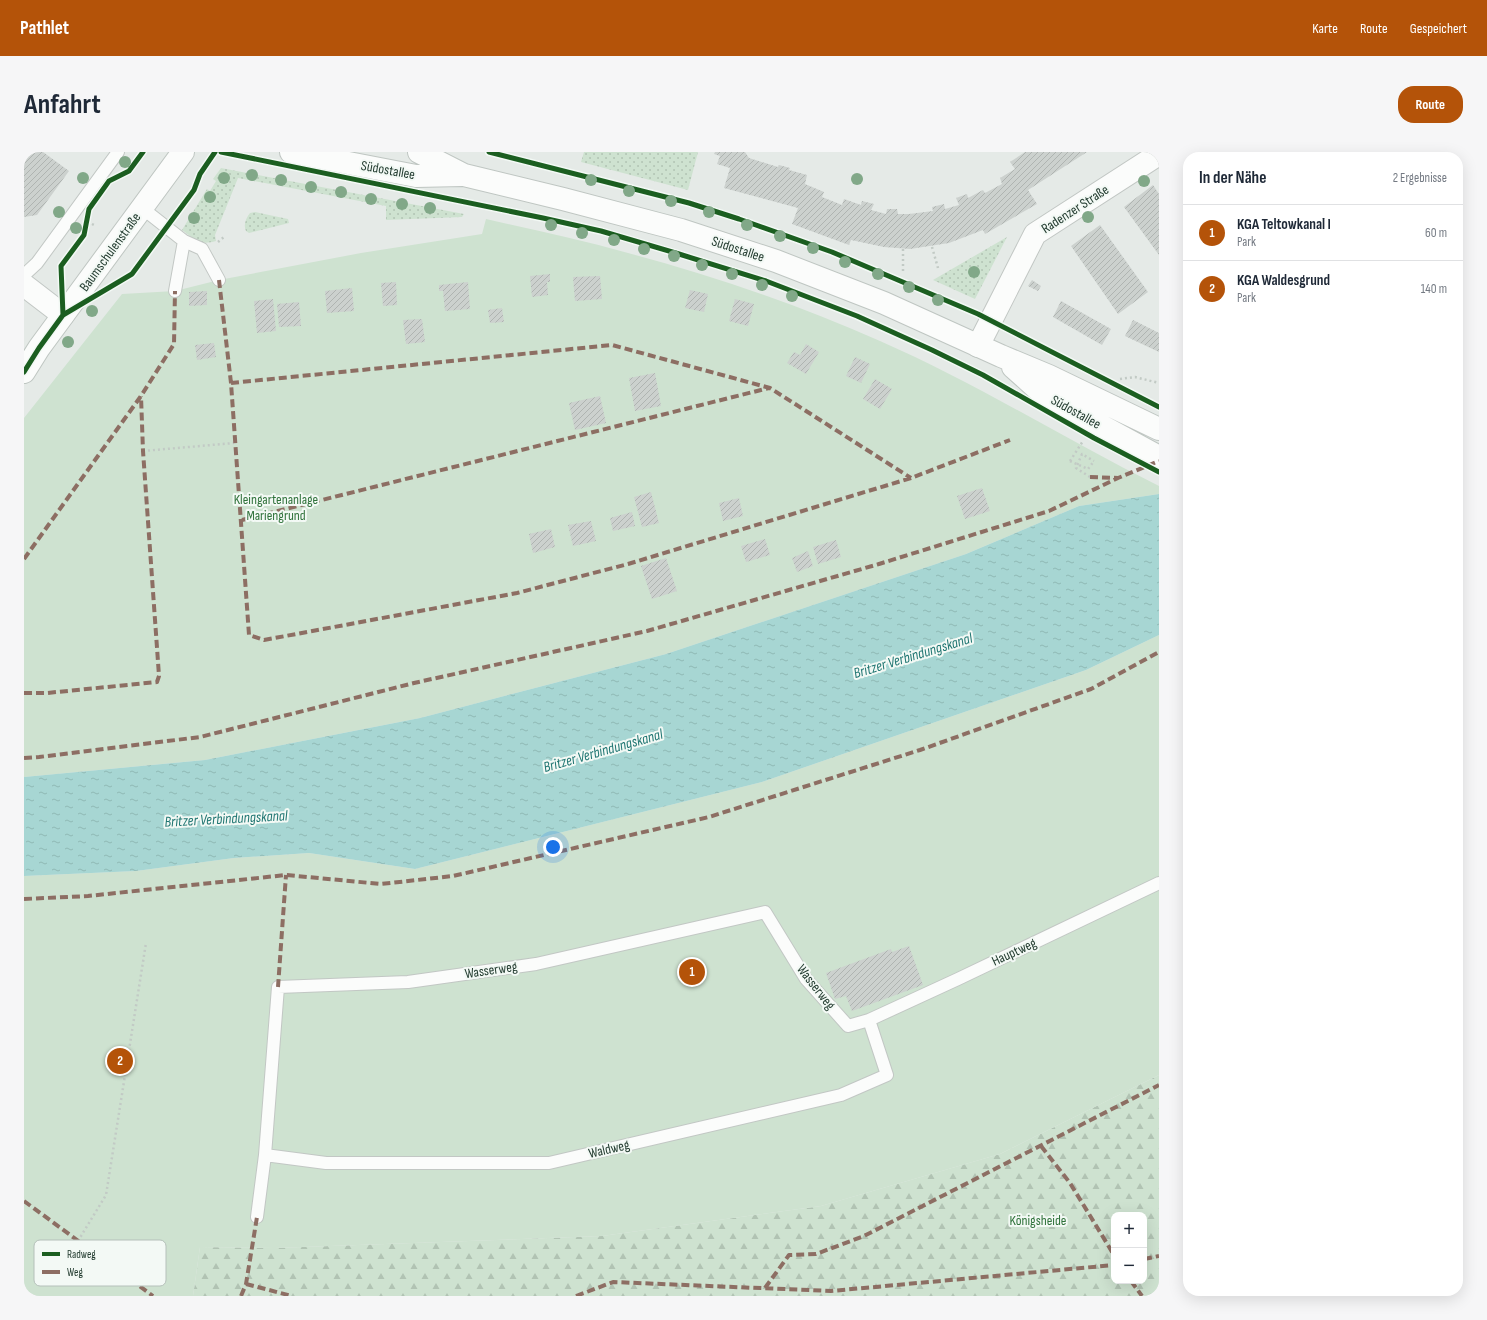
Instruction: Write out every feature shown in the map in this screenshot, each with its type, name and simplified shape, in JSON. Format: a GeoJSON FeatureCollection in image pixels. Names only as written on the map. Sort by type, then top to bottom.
{"type":"FeatureCollection","features":[{"type":"Feature","properties":{"kind":"main road","name":"Baumschulenstraße"},"geometry":{"type":"LineString","coordinates":[[24,372],[38,348],[183,152]]}},
{"type":"Feature","properties":{"kind":"main road","name":"Südostallee"},"geometry":{"type":"LineString","coordinates":[[291,152],[416,176],[464,175]]}},
{"type":"Feature","properties":{"kind":"main road","name":"Südostallee"},"geometry":{"type":"LineString","coordinates":[[419,152],[464,175],[681,230],[776,261],[884,303],[978,346],[1049,376],[1159,429]]}},
{"type":"Feature","properties":{"kind":"main road","name":"Radenzer Straße"},"geometry":{"type":"LineString","coordinates":[[978,346],[1035,234],[1159,154]]}},
{"type":"Feature","properties":{"kind":"main road"},"geometry":{"type":"LineString","coordinates":[[24,285],[63,315]]}},
{"type":"Feature","properties":{"kind":"main road","name":"Südostallee"},"geometry":{"type":"LineString","coordinates":[[1001,356],[1043,394],[1159,457]]}},
{"type":"Feature","properties":{"kind":"lane"},"geometry":{"type":"LineString","coordinates":[[24,275],[36,262],[118,152]]}},
{"type":"Feature","properties":{"kind":"lane"},"geometry":{"type":"LineString","coordinates":[[142,208],[184,241],[202,249],[219,280]]}},
{"type":"Feature","properties":{"kind":"lane"},"geometry":{"type":"LineString","coordinates":[[175,291],[184,241]]}},
{"type":"Feature","properties":{"kind":"lane","name":"Hauptweg"},"geometry":{"type":"LineString","coordinates":[[869,1020],[1159,883]]}},
{"type":"Feature","properties":{"kind":"lane","name":"Wasserweg"},"geometry":{"type":"LineString","coordinates":[[257,1217],[265,1155],[278,987],[408,982],[536,964],[766,912],[806,979],[848,1026],[869,1020]]}},
{"type":"Feature","properties":{"kind":"lane","name":"Waldweg"},"geometry":{"type":"LineString","coordinates":[[265,1155],[326,1163],[549,1163],[841,1096],[887,1075],[869,1020]]}},
{"type":"Feature","properties":{"kind":"path"},"geometry":{"type":"LineString","coordinates":[[86,226],[87,220]]}},
{"type":"Feature","properties":{"kind":"path"},"geometry":{"type":"LineString","coordinates":[[932,247],[938,268]]}},
{"type":"Feature","properties":{"kind":"path"},"geometry":{"type":"LineString","coordinates":[[902,249],[903,274]]}},
{"type":"Feature","properties":{"kind":"path"},"geometry":{"type":"LineString","coordinates":[[1120,379],[1135,377],[1159,383]]}},
{"type":"Feature","properties":{"kind":"path"},"geometry":{"type":"LineString","coordinates":[[1083,441],[1070,461],[1088,469],[1094,461],[1082,454],[1076,468],[1090,476]]}},
{"type":"Feature","properties":{"kind":"path"},"geometry":{"type":"LineString","coordinates":[[143,451],[234,443]]}},
{"type":"Feature","properties":{"kind":"path"},"geometry":{"type":"LineString","coordinates":[[79,1240],[106,1195],[146,943]]}},
{"type":"Feature","properties":{"kind":"green space"},"geometry":{"type":"Polygon","coordinates":[[[584,152],[698,152],[688,190],[581,162],[584,152]]]}},
{"type":"Feature","properties":{"kind":"green space"},"geometry":{"type":"Polygon","coordinates":[[[221,168],[464,214],[462,217],[386,220],[386,206],[238,178],[215,235],[216,241],[205,243],[194,239],[182,230],[207,189],[210,191],[216,181],[213,179],[221,168]]]}},
{"type":"Feature","properties":{"kind":"green space"},"geometry":{"type":"Polygon","coordinates":[[[255,212],[288,219],[289,223],[249,233],[245,229],[245,222],[250,213],[255,212]]]}},
{"type":"Feature","properties":{"kind":"green space","name":"Kleingartenanlage Mariengrund"},"geometry":{"type":"Polygon","coordinates":[[[486,219],[558,235],[692,271],[819,315],[916,357],[986,393],[1159,486],[1159,494],[1079,506],[966,554],[666,654],[420,718],[205,760],[24,777],[24,418],[122,294],[175,291],[219,280],[361,253],[482,234],[486,219]]]}},
{"type":"Feature","properties":{"kind":"green space"},"geometry":{"type":"Polygon","coordinates":[[[1007,237],[975,299],[933,280],[1007,237]]]}},
{"type":"Feature","properties":{"kind":"green space"},"geometry":{"type":"Polygon","coordinates":[[[1159,635],[1159,1075],[1000,1154],[821,1206],[602,1236],[275,1248],[200,1247],[193,1296],[24,1296],[24,876],[136,871],[234,858],[309,853],[415,869],[762,782],[1086,670],[1159,635]]]}},
{"type":"Feature","properties":{"kind":"green space","name":"Königsheide"},"geometry":{"type":"Polygon","coordinates":[[[1159,1075],[1159,1296],[193,1296],[200,1247],[275,1248],[602,1236],[821,1206],[1000,1154],[1159,1075]]]}},
{"type":"Feature","properties":{"kind":"water","name":"Britzer Verbindungskanal"},"geometry":{"type":"Polygon","coordinates":[[[1159,494],[1159,635],[1086,670],[762,782],[415,869],[309,853],[234,858],[136,871],[24,876],[24,777],[205,760],[420,718],[666,654],[966,554],[1079,506],[1159,494]]]}},
{"type":"Feature","properties":{"kind":"building"},"geometry":{"type":"Polygon","coordinates":[[[31,152],[43,152],[69,171],[37,215],[24,217],[24,161],[31,152]]]}},
{"type":"Feature","properties":{"kind":"building"},"geometry":{"type":"Polygon","coordinates":[[[715,152],[745,152],[749,158],[778,167],[779,165],[790,168],[789,170],[807,175],[805,184],[824,192],[822,197],[842,205],[844,199],[861,205],[862,201],[874,204],[871,210],[886,214],[887,209],[897,209],[898,214],[909,214],[933,211],[932,207],[944,204],[945,209],[959,205],[956,198],[967,194],[968,198],[983,190],[985,193],[1002,184],[1000,178],[1015,169],[1010,162],[1025,152],[1087,152],[1028,190],[1037,204],[985,234],[983,230],[949,243],[910,249],[884,247],[851,240],[849,245],[792,224],[798,208],[724,188],[730,168],[717,164],[720,156],[714,154],[715,152]]]}},
{"type":"Feature","properties":{"kind":"building"},"geometry":{"type":"Polygon","coordinates":[[[1153,185],[1159,194],[1159,255],[1124,207],[1153,185]]]}},
{"type":"Feature","properties":{"kind":"building"},"geometry":{"type":"Polygon","coordinates":[[[1100,225],[1148,292],[1118,314],[1071,246],[1100,225]]]}},
{"type":"Feature","properties":{"kind":"building"},"geometry":{"type":"Polygon","coordinates":[[[550,274],[550,282],[547,282],[548,295],[532,297],[530,276],[550,274]]]}},
{"type":"Feature","properties":{"kind":"building"},"geometry":{"type":"Polygon","coordinates":[[[600,276],[602,299],[575,301],[573,277],[600,276]]]}},
{"type":"Feature","properties":{"kind":"building"},"geometry":{"type":"Polygon","coordinates":[[[1032,280],[1041,286],[1038,291],[1028,286],[1032,280]]]}},
{"type":"Feature","properties":{"kind":"building"},"geometry":{"type":"Polygon","coordinates":[[[396,282],[397,305],[383,306],[381,283],[396,282]]]}},
{"type":"Feature","properties":{"kind":"building"},"geometry":{"type":"Polygon","coordinates":[[[468,282],[470,309],[445,311],[443,291],[439,291],[439,285],[468,282]]]}},
{"type":"Feature","properties":{"kind":"building"},"geometry":{"type":"Polygon","coordinates":[[[352,288],[354,311],[327,313],[325,291],[352,288]]]}},
{"type":"Feature","properties":{"kind":"building"},"geometry":{"type":"Polygon","coordinates":[[[690,290],[708,294],[704,312],[685,308],[690,290]]]}},
{"type":"Feature","properties":{"kind":"building"},"geometry":{"type":"Polygon","coordinates":[[[207,291],[207,305],[189,306],[189,292],[207,291]]]}},
{"type":"Feature","properties":{"kind":"building"},"geometry":{"type":"Polygon","coordinates":[[[273,299],[276,331],[257,333],[254,301],[273,299]]]}},
{"type":"Feature","properties":{"kind":"building"},"geometry":{"type":"Polygon","coordinates":[[[735,299],[754,304],[748,326],[729,321],[735,299]]]}},
{"type":"Feature","properties":{"kind":"building"},"geometry":{"type":"Polygon","coordinates":[[[1061,301],[1111,329],[1102,345],[1053,317],[1061,301]]]}},
{"type":"Feature","properties":{"kind":"building"},"geometry":{"type":"Polygon","coordinates":[[[299,302],[301,326],[279,327],[277,304],[299,302]]]}},
{"type":"Feature","properties":{"kind":"building"},"geometry":{"type":"Polygon","coordinates":[[[502,308],[504,322],[490,323],[488,310],[502,308]]]}},
{"type":"Feature","properties":{"kind":"building"},"geometry":{"type":"Polygon","coordinates":[[[422,319],[425,342],[406,344],[403,320],[422,319]]]}},
{"type":"Feature","properties":{"kind":"building"},"geometry":{"type":"Polygon","coordinates":[[[1133,320],[1159,333],[1159,352],[1125,336],[1133,320]]]}},
{"type":"Feature","properties":{"kind":"building"},"geometry":{"type":"Polygon","coordinates":[[[214,343],[216,357],[197,360],[195,345],[214,343]]]}},
{"type":"Feature","properties":{"kind":"building"},"geometry":{"type":"Polygon","coordinates":[[[806,344],[819,352],[806,374],[787,363],[794,352],[800,355],[806,344]]]}},
{"type":"Feature","properties":{"kind":"building"},"geometry":{"type":"Polygon","coordinates":[[[855,357],[870,364],[861,383],[846,376],[855,357]]]}},
{"type":"Feature","properties":{"kind":"building"},"geometry":{"type":"Polygon","coordinates":[[[655,373],[661,406],[635,411],[629,378],[655,373]]]}},
{"type":"Feature","properties":{"kind":"building"},"geometry":{"type":"Polygon","coordinates":[[[875,379],[892,389],[880,409],[863,399],[875,379]]]}},
{"type":"Feature","properties":{"kind":"building"},"geometry":{"type":"Polygon","coordinates":[[[600,396],[606,423],[575,430],[569,403],[600,396]]]}},
{"type":"Feature","properties":{"kind":"building"},"geometry":{"type":"Polygon","coordinates":[[[982,488],[990,511],[965,519],[957,496],[982,488]]]}},
{"type":"Feature","properties":{"kind":"building"},"geometry":{"type":"Polygon","coordinates":[[[651,492],[659,523],[642,527],[634,497],[651,492]]]}},
{"type":"Feature","properties":{"kind":"building"},"geometry":{"type":"Polygon","coordinates":[[[739,498],[743,516],[723,521],[719,503],[739,498]]]}},
{"type":"Feature","properties":{"kind":"building"},"geometry":{"type":"Polygon","coordinates":[[[632,512],[635,526],[613,531],[610,518],[632,512]]]}},
{"type":"Feature","properties":{"kind":"building"},"geometry":{"type":"Polygon","coordinates":[[[591,521],[596,541],[573,546],[568,525],[591,521]]]}},
{"type":"Feature","properties":{"kind":"building"},"geometry":{"type":"Polygon","coordinates":[[[551,529],[555,547],[533,553],[529,534],[551,529]]]}},
{"type":"Feature","properties":{"kind":"building"},"geometry":{"type":"Polygon","coordinates":[[[765,539],[770,555],[746,562],[741,546],[765,539]]]}},
{"type":"Feature","properties":{"kind":"building"},"geometry":{"type":"Polygon","coordinates":[[[836,540],[841,557],[818,564],[813,547],[836,540]]]}},
{"type":"Feature","properties":{"kind":"building"},"geometry":{"type":"Polygon","coordinates":[[[808,551],[813,566],[797,572],[792,558],[808,551]]]}},
{"type":"Feature","properties":{"kind":"building"},"geometry":{"type":"Polygon","coordinates":[[[666,558],[677,591],[652,599],[641,566],[666,558]]]}},
{"type":"Feature","properties":{"kind":"building"},"geometry":{"type":"Polygon","coordinates":[[[909,946],[923,985],[852,1011],[846,996],[835,999],[826,973],[891,949],[892,952],[909,946]]]}},
{"type":"Feature","properties":{"kind":"marked path"},"geometry":{"type":"LineString","coordinates":[[219,280],[231,383],[249,635],[264,640],[517,593],[628,564],[911,478],[1010,440]]}},
{"type":"Feature","properties":{"kind":"marked path"},"geometry":{"type":"LineString","coordinates":[[24,559],[141,396],[174,344],[175,291]]}},
{"type":"Feature","properties":{"kind":"marked path"},"geometry":{"type":"LineString","coordinates":[[231,383],[612,345],[770,388],[911,478]]}},
{"type":"Feature","properties":{"kind":"marked path"},"geometry":{"type":"LineString","coordinates":[[242,520],[769,388]]}},
{"type":"Feature","properties":{"kind":"marked path"},"geometry":{"type":"LineString","coordinates":[[24,693],[47,693],[157,682],[159,676],[143,451],[141,396]]}},
{"type":"Feature","properties":{"kind":"marked path"},"geometry":{"type":"LineString","coordinates":[[1090,477],[1118,478],[1159,461]]}},
{"type":"Feature","properties":{"kind":"marked path"},"geometry":{"type":"LineString","coordinates":[[24,758],[200,737],[414,683],[647,631],[879,564],[1049,511],[1118,478]]}},
{"type":"Feature","properties":{"kind":"marked path"},"geometry":{"type":"LineString","coordinates":[[24,899],[88,896],[286,875],[381,884],[453,876],[709,817],[920,750],[1091,689],[1159,652]]}},
{"type":"Feature","properties":{"kind":"marked path"},"geometry":{"type":"LineString","coordinates":[[278,987],[286,875]]}},
{"type":"Feature","properties":{"kind":"marked path"},"geometry":{"type":"LineString","coordinates":[[765,1288],[789,1255],[816,1254],[864,1236],[1159,1085]]}},
{"type":"Feature","properties":{"kind":"marked path"},"geometry":{"type":"LineString","coordinates":[[1041,1146],[1070,1183],[1111,1250]]}},
{"type":"Feature","properties":{"kind":"marked path"},"geometry":{"type":"LineString","coordinates":[[24,1201],[77,1240]]}},
{"type":"Feature","properties":{"kind":"marked path"},"geometry":{"type":"LineString","coordinates":[[241,1296],[246,1284],[257,1217]]}},
{"type":"Feature","properties":{"kind":"marked path"},"geometry":{"type":"LineString","coordinates":[[1147,1258],[1159,1256]]}},
{"type":"Feature","properties":{"kind":"marked path"},"geometry":{"type":"LineString","coordinates":[[576,1296],[613,1282],[831,1291],[1111,1265]]}},
{"type":"Feature","properties":{"kind":"marked path"},"geometry":{"type":"LineString","coordinates":[[246,1284],[292,1296]]}},
{"type":"Feature","properties":{"kind":"marked path"},"geometry":{"type":"LineString","coordinates":[[1133,1284],[1142,1296]]}},
{"type":"Feature","properties":{"kind":"marked path"},"geometry":{"type":"LineString","coordinates":[[139,1286],[153,1296]]}},
{"type":"Feature","properties":{"kind":"cycle path"},"geometry":{"type":"LineString","coordinates":[[63,315],[61,266],[84,235],[89,209],[109,181],[129,171],[143,152]]}},
{"type":"Feature","properties":{"kind":"cycle path"},"geometry":{"type":"LineString","coordinates":[[24,372],[63,315],[132,274],[194,190],[200,174],[215,152]]}},
{"type":"Feature","properties":{"kind":"cycle path"},"geometry":{"type":"LineString","coordinates":[[221,152],[601,231],[766,281],[857,316],[932,350],[983,375],[1094,438],[1159,472]]}},
{"type":"Feature","properties":{"kind":"cycle path"},"geometry":{"type":"LineString","coordinates":[[489,152],[689,203],[832,252],[978,314],[1159,407]]}},
{"type":"Feature","properties":{"kind":"place","name":"KGA Teltowkanal I"},"geometry":{"type":"Point","coordinates":[692,972]}},
{"type":"Feature","properties":{"kind":"place","name":"KGA Waldesgrund"},"geometry":{"type":"Point","coordinates":[120,1061]}}]}
